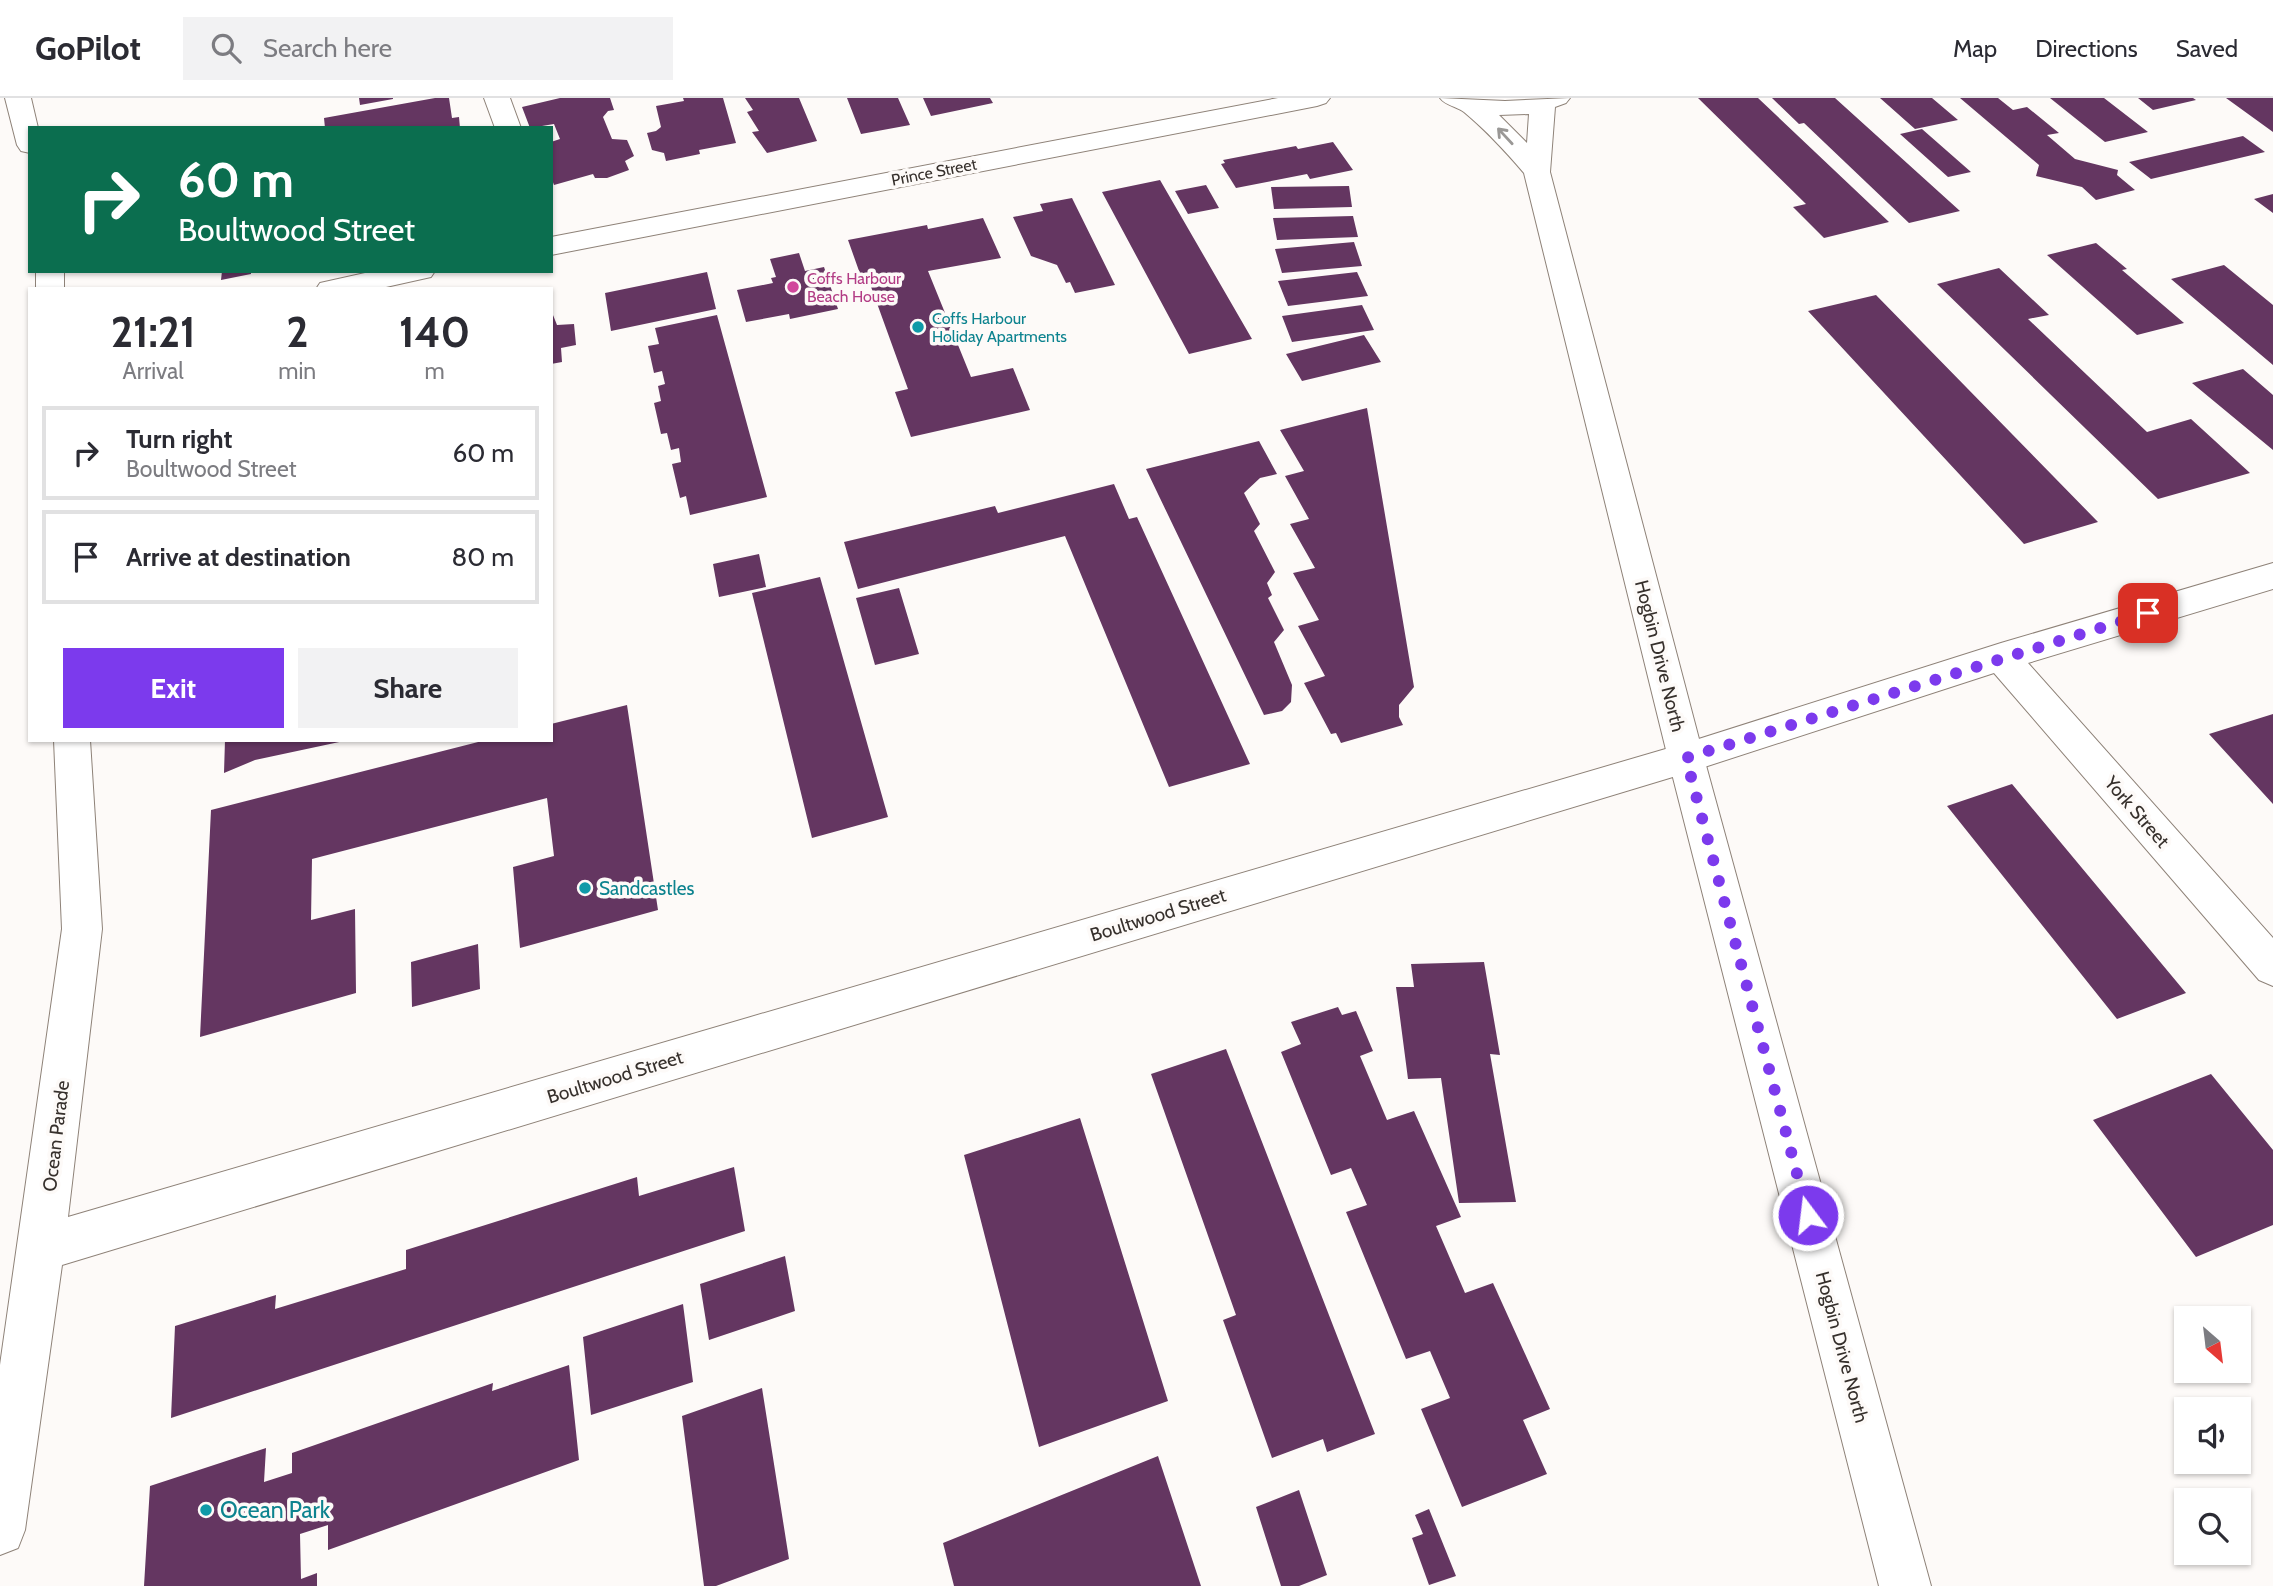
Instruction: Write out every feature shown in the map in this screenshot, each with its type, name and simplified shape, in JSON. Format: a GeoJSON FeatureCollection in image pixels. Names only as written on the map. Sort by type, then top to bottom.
{"type":"FeatureCollection","features":[{"type":"Feature","properties":{"kind":"street"},"geometry":{"type":"LineString","coordinates":[[18,98],[28,137]]}},
{"type":"Feature","properties":{"kind":"street"},"geometry":{"type":"LineString","coordinates":[[497,98],[507,126]]}},
{"type":"Feature","properties":{"kind":"street","name":"Prince Street"},"geometry":{"type":"LineString","coordinates":[[553,246],[1317,98]]}},
{"type":"Feature","properties":{"kind":"street"},"geometry":{"type":"LineString","coordinates":[[1461,101],[1494,108],[1520,108],[1550,101]]}},
{"type":"Feature","properties":{"kind":"street","name":"Hogbin Drive North"},"geometry":{"type":"LineString","coordinates":[[1461,101],[1502,131],[1537,172]]}},
{"type":"Feature","properties":{"kind":"street","name":"Hogbin Drive North"},"geometry":{"type":"LineString","coordinates":[[1550,101],[1537,172],[1686,758],[1905,1586]]}},
{"type":"Feature","properties":{"kind":"street"},"geometry":{"type":"LineString","coordinates":[[340,287],[411,273]]}},
{"type":"Feature","properties":{"kind":"street","name":"Boultwood Street"},"geometry":{"type":"LineString","coordinates":[[41,1248],[1686,758],[2001,657],[2273,576]]}},
{"type":"Feature","properties":{"kind":"street","name":"York Street"},"geometry":{"type":"LineString","coordinates":[[2001,657],[2273,967]]}},
{"type":"Feature","properties":{"kind":"street","name":"Ocean Parade"},"geometry":{"type":"LineString","coordinates":[[0,1530],[41,1248],[82,929],[72,742]]}},
{"type":"Feature","properties":{"kind":"building"},"geometry":{"type":"Polygon","coordinates":[[[359,98],[393,98],[393,99],[360,105],[359,98]]]}},
{"type":"Feature","properties":{"kind":"building"},"geometry":{"type":"Polygon","coordinates":[[[435,98],[449,98],[452,118],[459,117],[460,126],[325,126],[324,118],[435,98]]]}},
{"type":"Feature","properties":{"kind":"building"},"geometry":{"type":"Polygon","coordinates":[[[560,98],[610,98],[614,110],[608,111],[603,117],[612,139],[627,140],[634,156],[625,161],[629,170],[607,178],[595,178],[593,174],[554,185],[553,141],[560,139],[554,124],[529,126],[522,107],[560,98]]]}},
{"type":"Feature","properties":{"kind":"building"},"geometry":{"type":"Polygon","coordinates":[[[683,98],[723,98],[736,143],[699,150],[700,154],[666,161],[664,153],[652,150],[647,133],[661,127],[656,106],[684,101],[683,98]]]}},
{"type":"Feature","properties":{"kind":"building"},"geometry":{"type":"Polygon","coordinates":[[[745,98],[799,98],[817,141],[767,153],[752,132],[759,131],[747,112],[753,110],[745,98]]]}},
{"type":"Feature","properties":{"kind":"building"},"geometry":{"type":"Polygon","coordinates":[[[847,98],[898,98],[910,125],[861,134],[847,98]]]}},
{"type":"Feature","properties":{"kind":"building"},"geometry":{"type":"Polygon","coordinates":[[[923,98],[990,98],[993,103],[931,116],[923,98]]]}},
{"type":"Feature","properties":{"kind":"building"},"geometry":{"type":"Polygon","coordinates":[[[1698,98],[1758,98],[1889,222],[1824,238],[1793,207],[1806,204],[1698,98]]]}},
{"type":"Feature","properties":{"kind":"building"},"geometry":{"type":"Polygon","coordinates":[[[1772,98],[1835,98],[1960,211],[1909,223],[1804,123],[1799,124],[1772,98]]]}},
{"type":"Feature","properties":{"kind":"building"},"geometry":{"type":"Polygon","coordinates":[[[1880,98],[1932,98],[1958,120],[1915,129],[1880,98]]]}},
{"type":"Feature","properties":{"kind":"building"},"geometry":{"type":"Polygon","coordinates":[[[1960,98],[1998,98],[2013,110],[2027,107],[2059,133],[2047,135],[2075,159],[2118,170],[2117,175],[2135,190],[2096,200],[2082,187],[2036,176],[2039,165],[1960,98]]]}},
{"type":"Feature","properties":{"kind":"building"},"geometry":{"type":"Polygon","coordinates":[[[2050,98],[2104,98],[2148,132],[2105,142],[2050,98]]]}},
{"type":"Feature","properties":{"kind":"building"},"geometry":{"type":"Polygon","coordinates":[[[2138,98],[2193,98],[2196,100],[2153,110],[2138,98]]]}},
{"type":"Feature","properties":{"kind":"building"},"geometry":{"type":"Polygon","coordinates":[[[2226,98],[2273,98],[2273,132],[2226,98]]]}},
{"type":"Feature","properties":{"kind":"building"},"geometry":{"type":"Polygon","coordinates":[[[1922,129],[1971,172],[1948,177],[1900,134],[1922,129]]]}},
{"type":"Feature","properties":{"kind":"building"},"geometry":{"type":"Polygon","coordinates":[[[2243,136],[2265,152],[2151,179],[2129,162],[2243,136]]]}},
{"type":"Feature","properties":{"kind":"building"},"geometry":{"type":"Polygon","coordinates":[[[1333,142],[1353,170],[1310,179],[1307,174],[1236,188],[1221,164],[1225,163],[1223,160],[1333,142]]]}},
{"type":"Feature","properties":{"kind":"building"},"geometry":{"type":"Polygon","coordinates":[[[1160,180],[1252,339],[1189,354],[1102,192],[1160,180]]]}},
{"type":"Feature","properties":{"kind":"building"},"geometry":{"type":"Polygon","coordinates":[[[1206,185],[1219,208],[1188,214],[1175,191],[1206,185]]]}},
{"type":"Feature","properties":{"kind":"building"},"geometry":{"type":"Polygon","coordinates":[[[1349,186],[1352,207],[1274,209],[1271,187],[1349,186]]]}},
{"type":"Feature","properties":{"kind":"building"},"geometry":{"type":"Polygon","coordinates":[[[2273,194],[2273,213],[2254,199],[2273,194]]]}},
{"type":"Feature","properties":{"kind":"building"},"geometry":{"type":"Polygon","coordinates":[[[1072,198],[1115,285],[1075,293],[1070,282],[1066,283],[1057,265],[1031,256],[1013,217],[1043,211],[1040,204],[1072,198]]]}},
{"type":"Feature","properties":{"kind":"building"},"geometry":{"type":"Polygon","coordinates":[[[1353,216],[1358,237],[1277,240],[1273,218],[1353,216]]]}},
{"type":"Feature","properties":{"kind":"building","name":"Coffs Harbour Holiday Apartments"},"geometry":{"type":"Polygon","coordinates":[[[983,218],[1001,258],[928,271],[971,377],[1013,368],[1030,410],[911,437],[895,392],[908,389],[870,284],[864,285],[848,240],[983,218]]]}},
{"type":"Feature","properties":{"kind":"building"},"geometry":{"type":"Polygon","coordinates":[[[1354,242],[1362,266],[1282,273],[1275,249],[1354,242]]]}},
{"type":"Feature","properties":{"kind":"building"},"geometry":{"type":"Polygon","coordinates":[[[2096,243],[2127,269],[2122,270],[2184,323],[2137,335],[2047,255],[2096,243]]]}},
{"type":"Feature","properties":{"kind":"building","name":"Coffs Harbour Beach House"},"geometry":{"type":"Polygon","coordinates":[[[799,253],[805,271],[824,267],[838,309],[790,319],[789,314],[746,322],[737,290],[773,283],[771,278],[776,277],[770,259],[799,253]]]}},
{"type":"Feature","properties":{"kind":"building"},"geometry":{"type":"Polygon","coordinates":[[[2224,265],[2273,305],[2273,365],[2171,279],[2224,265]]]}},
{"type":"Feature","properties":{"kind":"building"},"geometry":{"type":"Polygon","coordinates":[[[1999,268],[2049,315],[2028,319],[2147,432],[2191,419],[2250,473],[2158,499],[1937,284],[1999,268]]]}},
{"type":"Feature","properties":{"kind":"building"},"geometry":{"type":"Polygon","coordinates":[[[707,272],[716,309],[611,331],[605,293],[707,272]]]}},
{"type":"Feature","properties":{"kind":"building"},"geometry":{"type":"Polygon","coordinates":[[[1357,272],[1368,296],[1288,306],[1278,281],[1357,272]]]}},
{"type":"Feature","properties":{"kind":"building"},"geometry":{"type":"Polygon","coordinates":[[[222,273],[251,273],[251,274],[221,280],[222,273]]]}},
{"type":"Feature","properties":{"kind":"building"},"geometry":{"type":"Polygon","coordinates":[[[1876,295],[2098,522],[2024,544],[1808,311],[1876,295]]]}},
{"type":"Feature","properties":{"kind":"building"},"geometry":{"type":"Polygon","coordinates":[[[1362,305],[1374,330],[1292,342],[1282,316],[1362,305]]]}},
{"type":"Feature","properties":{"kind":"building"},"geometry":{"type":"Polygon","coordinates":[[[553,315],[557,325],[574,324],[576,345],[561,348],[562,362],[553,364],[553,315]]]}},
{"type":"Feature","properties":{"kind":"building"},"geometry":{"type":"Polygon","coordinates":[[[717,315],[767,497],[690,515],[686,496],[680,498],[672,464],[681,462],[679,448],[671,450],[667,433],[661,434],[654,403],[661,401],[658,386],[665,384],[662,371],[654,373],[648,346],[659,344],[655,328],[717,315]]]}},
{"type":"Feature","properties":{"kind":"building"},"geometry":{"type":"Polygon","coordinates":[[[1364,335],[1381,362],[1302,381],[1286,354],[1364,335]]]}},
{"type":"Feature","properties":{"kind":"building"},"geometry":{"type":"Polygon","coordinates":[[[2243,369],[2273,395],[2273,450],[2192,383],[2243,369]]]}},
{"type":"Feature","properties":{"kind":"building"},"geometry":{"type":"Polygon","coordinates":[[[1367,408],[1414,687],[1399,705],[1399,717],[1403,725],[1341,743],[1336,733],[1331,734],[1304,683],[1325,676],[1298,626],[1319,620],[1293,573],[1315,568],[1290,524],[1309,519],[1285,476],[1304,471],[1280,430],[1367,408]]]}},
{"type":"Feature","properties":{"kind":"building"},"geometry":{"type":"Polygon","coordinates":[[[1259,441],[1277,474],[1260,478],[1244,493],[1260,524],[1254,531],[1275,572],[1267,583],[1272,595],[1268,598],[1284,630],[1274,642],[1292,685],[1291,702],[1282,711],[1264,715],[1146,469],[1259,441]]]}},
{"type":"Feature","properties":{"kind":"building"},"geometry":{"type":"Polygon","coordinates":[[[1114,484],[1129,519],[1137,517],[1250,764],[1169,787],[1065,536],[858,589],[844,542],[995,506],[998,513],[1114,484]]]}},
{"type":"Feature","properties":{"kind":"building"},"geometry":{"type":"Polygon","coordinates":[[[759,554],[766,587],[719,597],[713,564],[759,554]]]}},
{"type":"Feature","properties":{"kind":"building"},"geometry":{"type":"Polygon","coordinates":[[[820,577],[888,817],[812,838],[752,593],[820,577]]]}},
{"type":"Feature","properties":{"kind":"building"},"geometry":{"type":"Polygon","coordinates":[[[899,588],[919,654],[875,665],[856,598],[899,588]]]}},
{"type":"Feature","properties":{"kind":"building","name":"Sandcastles"},"geometry":{"type":"Polygon","coordinates":[[[627,705],[658,910],[520,948],[513,867],[554,856],[547,798],[312,859],[311,920],[355,909],[356,993],[200,1037],[211,810],[478,742],[553,742],[553,724],[627,705]]]}},
{"type":"Feature","properties":{"kind":"building"},"geometry":{"type":"Polygon","coordinates":[[[2273,714],[2273,804],[2209,734],[2273,714]]]}},
{"type":"Feature","properties":{"kind":"building"},"geometry":{"type":"Polygon","coordinates":[[[225,742],[339,742],[255,760],[224,773],[225,742]]]}},
{"type":"Feature","properties":{"kind":"building"},"geometry":{"type":"Polygon","coordinates":[[[2012,784],[2186,993],[2117,1019],[1947,806],[2012,784]]]}},
{"type":"Feature","properties":{"kind":"building"},"geometry":{"type":"Polygon","coordinates":[[[478,944],[480,989],[412,1007],[411,962],[478,944]]]}},
{"type":"Feature","properties":{"kind":"building"},"geometry":{"type":"Polygon","coordinates":[[[1484,962],[1500,1055],[1490,1054],[1516,1202],[1459,1203],[1441,1078],[1408,1079],[1396,987],[1414,987],[1411,964],[1484,962]]]}},
{"type":"Feature","properties":{"kind":"building"},"geometry":{"type":"Polygon","coordinates":[[[1338,1007],[1342,1015],[1356,1011],[1373,1051],[1360,1056],[1387,1120],[1414,1111],[1461,1217],[1436,1226],[1465,1293],[1493,1283],[1550,1409],[1523,1420],[1547,1474],[1462,1507],[1421,1409],[1450,1398],[1430,1351],[1406,1359],[1346,1212],[1367,1205],[1351,1168],[1331,1175],[1281,1052],[1301,1044],[1291,1022],[1338,1007]]]}},
{"type":"Feature","properties":{"kind":"building"},"geometry":{"type":"Polygon","coordinates":[[[1226,1049],[1375,1434],[1327,1452],[1323,1439],[1272,1458],[1223,1320],[1236,1315],[1151,1074],[1226,1049]]]}},
{"type":"Feature","properties":{"kind":"building"},"geometry":{"type":"Polygon","coordinates":[[[2211,1074],[2273,1150],[2273,1225],[2196,1257],[2093,1120],[2211,1074]]]}},
{"type":"Feature","properties":{"kind":"building"},"geometry":{"type":"Polygon","coordinates":[[[1080,1118],[1168,1401],[1039,1447],[964,1155],[1080,1118]]]}},
{"type":"Feature","properties":{"kind":"building"},"geometry":{"type":"Polygon","coordinates":[[[734,1167],[745,1231],[171,1418],[175,1326],[276,1295],[275,1309],[406,1269],[406,1250],[637,1177],[639,1196],[734,1167]]]}},
{"type":"Feature","properties":{"kind":"building"},"geometry":{"type":"Polygon","coordinates":[[[785,1256],[795,1311],[709,1340],[700,1284],[785,1256]]]}},
{"type":"Feature","properties":{"kind":"building"},"geometry":{"type":"Polygon","coordinates":[[[683,1304],[693,1382],[591,1415],[583,1337],[683,1304]]]}},
{"type":"Feature","properties":{"kind":"building"},"geometry":{"type":"Polygon","coordinates":[[[569,1365],[579,1460],[328,1550],[328,1525],[300,1534],[301,1579],[317,1573],[317,1586],[144,1586],[150,1486],[266,1448],[264,1482],[292,1473],[292,1453],[493,1383],[492,1391],[569,1365]]]}},
{"type":"Feature","properties":{"kind":"building"},"geometry":{"type":"Polygon","coordinates":[[[762,1388],[789,1559],[716,1586],[704,1586],[682,1416],[762,1388]]]}},
{"type":"Feature","properties":{"kind":"building"},"geometry":{"type":"Polygon","coordinates":[[[1158,1456],[1201,1586],[954,1586],[943,1543],[1158,1456]]]}},
{"type":"Feature","properties":{"kind":"building"},"geometry":{"type":"Polygon","coordinates":[[[1299,1490],[1327,1575],[1299,1586],[1281,1586],[1256,1507],[1299,1490]]]}},
{"type":"Feature","properties":{"kind":"building"},"geometry":{"type":"Polygon","coordinates":[[[1429,1509],[1456,1576],[1429,1585],[1412,1538],[1423,1534],[1415,1515],[1429,1509]]]}},
{"type":"Feature","properties":{"kind":"place","name":"Coffs Harbour Beach House"},"geometry":{"type":"Point","coordinates":[793,287]}},
{"type":"Feature","properties":{"kind":"place","name":"Coffs Harbour Holiday Apartments"},"geometry":{"type":"Point","coordinates":[918,327]}},
{"type":"Feature","properties":{"kind":"place","name":"Sandcastles"},"geometry":{"type":"Point","coordinates":[585,888]}},
{"type":"Feature","properties":{"kind":"place","name":"Ocean Park"},"geometry":{"type":"Point","coordinates":[206,1510]}},
{"type":"Feature","properties":{"kind":"route"},"geometry":{"type":"LineString","coordinates":[[1808,1215],[1686,758],[2148,613]]}}]}
